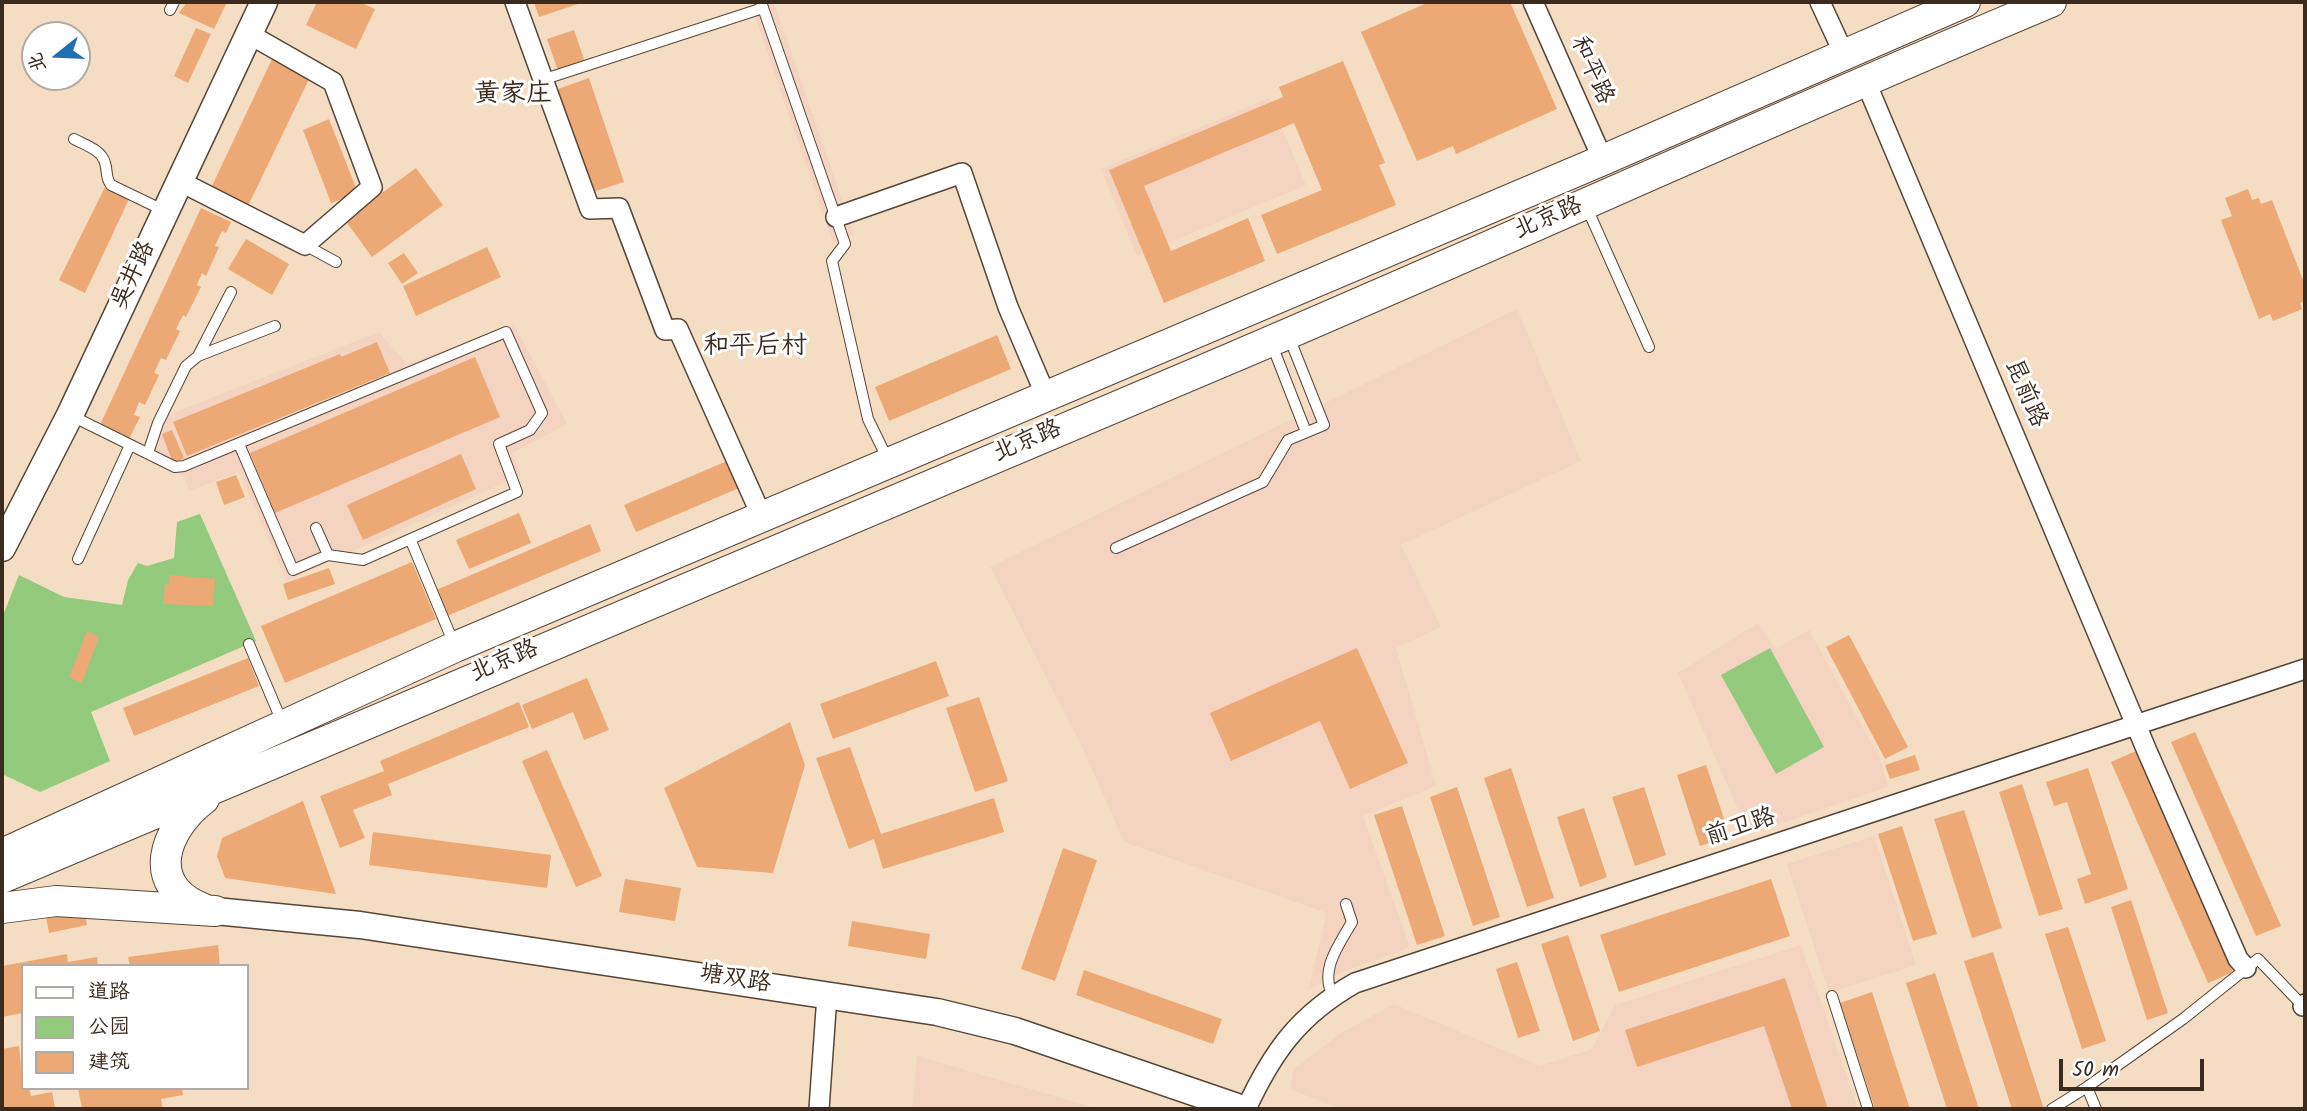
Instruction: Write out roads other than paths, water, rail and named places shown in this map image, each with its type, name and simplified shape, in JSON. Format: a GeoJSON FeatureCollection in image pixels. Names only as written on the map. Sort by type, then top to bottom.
{"type":"FeatureCollection","features":[{"type":"Feature","properties":{"kind":"main road","name":"北京路"},"geometry":{"type":"LineString","coordinates":[[2,854],[455,647],[1603,160],[1965,2]]}},
{"type":"Feature","properties":{"kind":"main road","name":"北京路"},"geometry":{"type":"LineString","coordinates":[[2,878],[1279,337],[1585,205],[1864,80],[2052,2]]}},
{"type":"Feature","properties":{"kind":"main road"},"geometry":{"type":"LineString","coordinates":[[215,911],[203,909],[181,897],[168,876],[165,852],[173,831],[180,822],[222,785]]}},
{"type":"Feature","properties":{"kind":"main road"},"geometry":{"type":"LineString","coordinates":[[2,908],[56,901],[215,911]]}},
{"type":"Feature","properties":{"kind":"street","name":"吴井路"},"geometry":{"type":"LineString","coordinates":[[5,533],[70,415],[264,2]]}},
{"type":"Feature","properties":{"kind":"street"},"geometry":{"type":"LineString","coordinates":[[515,2],[590,209],[619,208],[665,330],[678,329],[762,517]]}},
{"type":"Feature","properties":{"kind":"street","name":"和平路"},"geometry":{"type":"LineString","coordinates":[[1533,2],[1603,160]]}},
{"type":"Feature","properties":{"kind":"street"},"geometry":{"type":"LineString","coordinates":[[1819,2],[1844,54]]}},
{"type":"Feature","properties":{"kind":"street"},"geometry":{"type":"LineString","coordinates":[[179,181],[305,245],[372,187],[333,82],[249,34]]}},
{"type":"Feature","properties":{"kind":"street","name":"昆前路"},"geometry":{"type":"LineString","coordinates":[[1864,80],[2138,727],[2238,959],[2246,968]]}},
{"type":"Feature","properties":{"kind":"street"},"geometry":{"type":"LineString","coordinates":[[836,217],[962,173],[1008,307],[1046,396]]}},
{"type":"Feature","properties":{"kind":"street","name":"前卫路"},"geometry":{"type":"LineString","coordinates":[[1245,1109],[1283,1040],[1317,1006],[1355,983],[2305,670]]}},
{"type":"Feature","properties":{"kind":"street","name":"塘双路"},"geometry":{"type":"LineString","coordinates":[[215,911],[360,925],[937,1012],[1014,1031],[1245,1109]]}},
{"type":"Feature","properties":{"kind":"street"},"geometry":{"type":"LineString","coordinates":[[819,1109],[827,995]]}},
{"type":"Feature","properties":{"kind":"lane"},"geometry":{"type":"LineString","coordinates":[[545,79],[762,5],[845,244],[832,261],[845,327],[868,419],[889,462]]}},
{"type":"Feature","properties":{"kind":"lane"},"geometry":{"type":"LineString","coordinates":[[74,139],[101,153],[105,162],[106,178],[111,185],[166,211]]}},
{"type":"Feature","properties":{"kind":"lane"},"geometry":{"type":"LineString","coordinates":[[1585,205],[1649,347]]}},
{"type":"Feature","properties":{"kind":"lane"},"geometry":{"type":"LineString","coordinates":[[305,245],[336,262]]}},
{"type":"Feature","properties":{"kind":"lane"},"geometry":{"type":"LineString","coordinates":[[198,356],[231,292]]}},
{"type":"Feature","properties":{"kind":"lane"},"geometry":{"type":"LineString","coordinates":[[148,453],[158,423],[186,366],[198,356],[275,326]]}},
{"type":"Feature","properties":{"kind":"lane"},"geometry":{"type":"LineString","coordinates":[[70,415],[175,467],[184,466],[506,332],[542,413],[530,430],[499,444],[517,492],[363,560],[328,555],[293,570],[260,484],[239,444]]}},
{"type":"Feature","properties":{"kind":"lane"},"geometry":{"type":"LineString","coordinates":[[1116,548],[1263,482],[1288,440],[1324,425],[1279,337]]}},
{"type":"Feature","properties":{"kind":"lane"},"geometry":{"type":"LineString","coordinates":[[1279,337],[1307,432]]}},
{"type":"Feature","properties":{"kind":"lane"},"geometry":{"type":"LineString","coordinates":[[78,559],[131,445]]}},
{"type":"Feature","properties":{"kind":"lane"},"geometry":{"type":"LineString","coordinates":[[316,528],[328,555]]}},
{"type":"Feature","properties":{"kind":"lane"},"geometry":{"type":"LineString","coordinates":[[411,541],[455,647]]}},
{"type":"Feature","properties":{"kind":"lane"},"geometry":{"type":"LineString","coordinates":[[248,644],[283,726]]}},
{"type":"Feature","properties":{"kind":"lane"},"geometry":{"type":"LineString","coordinates":[[1333,996],[1328,988],[1328,967],[1352,922],[1346,904]]}},
{"type":"Feature","properties":{"kind":"lane"},"geometry":{"type":"LineString","coordinates":[[2052,1109],[2183,1019],[2258,959],[2304,1005]]}},
{"type":"Feature","properties":{"kind":"lane"},"geometry":{"type":"LineString","coordinates":[[1832,996],[1868,1109]]}},
{"type":"Feature","properties":{"kind":"lane"},"geometry":{"type":"LineString","coordinates":[[2087,1087],[2096,1109]]}},
{"type":"Feature","properties":{"kind":"district","name":"黄家庄"},"geometry":{"type":"Point","coordinates":[513,97]}},
{"type":"Feature","properties":{"kind":"district","name":"和平后村"},"geometry":{"type":"Point","coordinates":[755,349]}}]}
